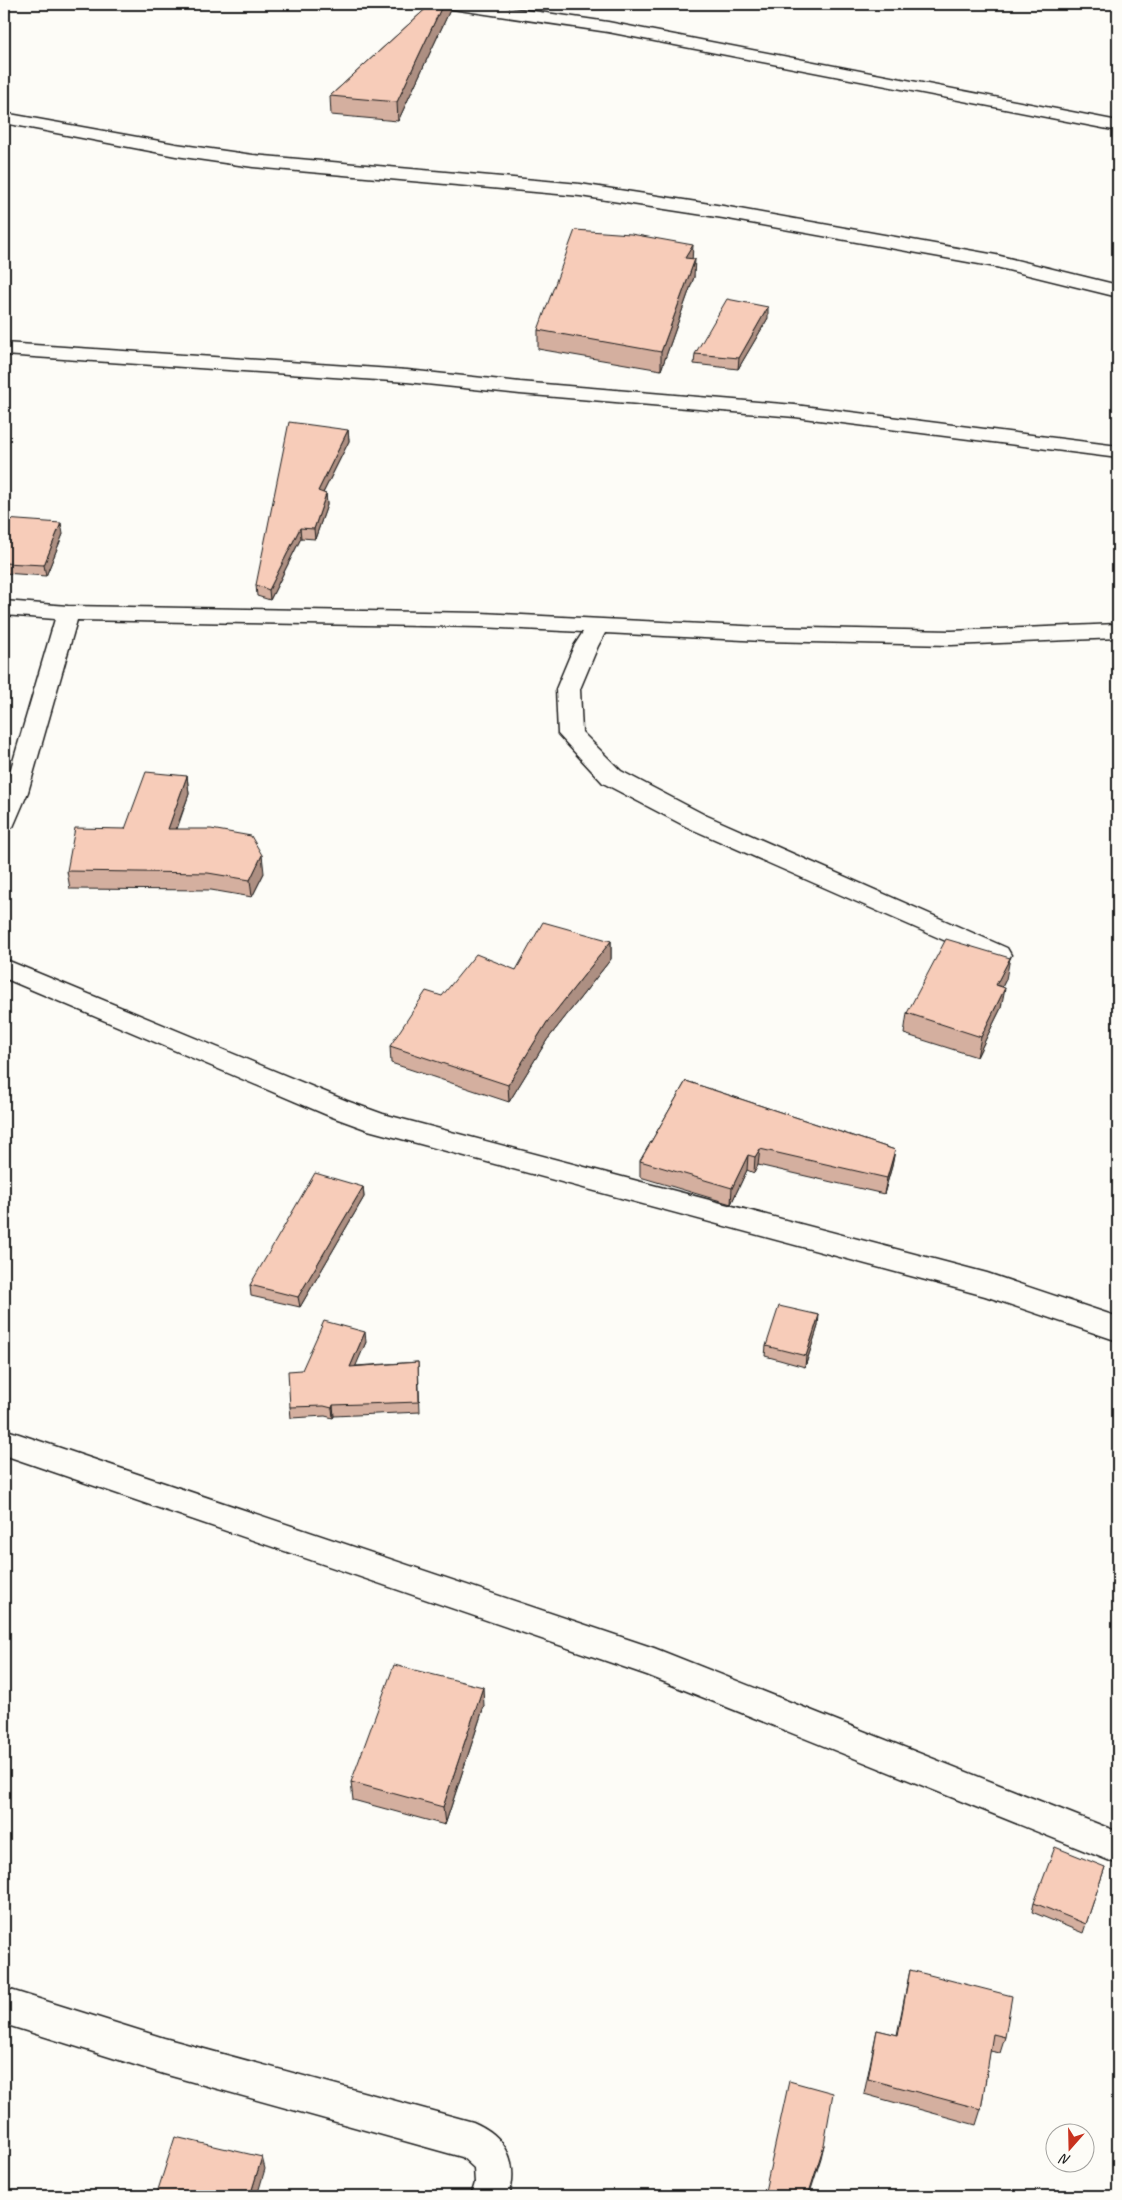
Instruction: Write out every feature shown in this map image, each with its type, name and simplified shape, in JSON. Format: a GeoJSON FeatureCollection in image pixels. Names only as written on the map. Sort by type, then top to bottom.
{"type":"FeatureCollection","features":[{"type":"Feature","properties":{"kind":"street"},"geometry":{"type":"LineString","coordinates":[[452,4],[608,27],[1118,126]]}},
{"type":"Feature","properties":{"kind":"street"},"geometry":{"type":"LineString","coordinates":[[4,118],[176,150],[253,161],[580,190],[723,212],[996,261],[1118,291]]}},
{"type":"Feature","properties":{"kind":"street"},"geometry":{"type":"LineString","coordinates":[[4,349],[212,361],[408,376],[520,388],[795,411],[1118,452]]}},
{"type":"Feature","properties":{"kind":"street"},"geometry":{"type":"LineString","coordinates":[[4,608],[68,612],[481,620],[763,634],[951,638],[1118,631]]}},
{"type":"Feature","properties":{"kind":"street"},"geometry":{"type":"LineString","coordinates":[[4,821],[16,792],[68,612]]}},
{"type":"Feature","properties":{"kind":"street"},"geometry":{"type":"LineString","coordinates":[[598,626],[586,646],[568,689],[570,734],[612,777],[696,821],[998,955]]}},
{"type":"Feature","properties":{"kind":"street"},"geometry":{"type":"LineString","coordinates":[[4,968],[337,1108],[378,1123],[987,1285],[1118,1329]]}},
{"type":"Feature","properties":{"kind":"street"},"geometry":{"type":"LineString","coordinates":[[4,1442],[654,1662],[1118,1848]]}},
{"type":"Feature","properties":{"kind":"street"},"geometry":{"type":"LineString","coordinates":[[4,2006],[164,2056],[472,2141],[492,2159],[494,2184],[490,2196]]}},
{"type":"Feature","properties":{"kind":"building"},"geometry":{"type":"Polygon","coordinates":[[[431,4],[443,4],[397,102],[330,96],[431,4]]]}},
{"type":"Feature","properties":{"kind":"building"},"geometry":{"type":"Polygon","coordinates":[[[575,230],[631,234],[693,245],[685,258],[695,259],[661,352],[538,330],[575,230]]]}},
{"type":"Feature","properties":{"kind":"building"},"geometry":{"type":"Polygon","coordinates":[[[727,299],[768,307],[739,358],[695,354],[727,299]]]}},
{"type":"Feature","properties":{"kind":"building"},"geometry":{"type":"Polygon","coordinates":[[[289,422],[348,430],[318,491],[326,494],[314,529],[300,528],[269,590],[256,585],[289,422]]]}},
{"type":"Feature","properties":{"kind":"building"},"geometry":{"type":"Polygon","coordinates":[[[4,519],[61,523],[44,565],[4,563],[4,519]]]}},
{"type":"Feature","properties":{"kind":"building"},"geometry":{"type":"Polygon","coordinates":[[[146,772],[187,776],[168,829],[211,829],[251,836],[262,855],[250,880],[208,873],[67,871],[75,828],[125,829],[146,772]]]}},
{"type":"Feature","properties":{"kind":"building"},"geometry":{"type":"Polygon","coordinates":[[[543,922],[611,941],[547,1022],[508,1085],[390,1046],[426,991],[442,996],[476,954],[516,970],[543,922]]]}},
{"type":"Feature","properties":{"kind":"building"},"geometry":{"type":"Polygon","coordinates":[[[946,939],[1010,958],[996,985],[1005,988],[981,1037],[907,1013],[946,939]]]}},
{"type":"Feature","properties":{"kind":"building"},"geometry":{"type":"Polygon","coordinates":[[[686,1081],[895,1150],[887,1178],[760,1149],[755,1157],[748,1155],[732,1188],[640,1161],[686,1081]]]}},
{"type":"Feature","properties":{"kind":"building"},"geometry":{"type":"Polygon","coordinates":[[[315,1173],[363,1187],[298,1297],[250,1285],[315,1173]]]}},
{"type":"Feature","properties":{"kind":"building"},"geometry":{"type":"Polygon","coordinates":[[[779,1306],[819,1315],[806,1356],[766,1346],[779,1306]]]}},
{"type":"Feature","properties":{"kind":"building"},"geometry":{"type":"Polygon","coordinates":[[[324,1321],[365,1332],[350,1367],[418,1362],[419,1402],[333,1405],[332,1408],[324,1406],[290,1407],[288,1371],[302,1370],[324,1321]]]}},
{"type":"Feature","properties":{"kind":"building"},"geometry":{"type":"Polygon","coordinates":[[[394,1665],[483,1687],[443,1807],[351,1782],[394,1665]]]}},
{"type":"Feature","properties":{"kind":"building"},"geometry":{"type":"Polygon","coordinates":[[[1055,1847],[1105,1867],[1086,1924],[1034,1903],[1055,1847]]]}},
{"type":"Feature","properties":{"kind":"building"},"geometry":{"type":"Polygon","coordinates":[[[910,1970],[1012,1996],[1005,2037],[993,2034],[981,2109],[868,2079],[877,2030],[898,2035],[910,1970]]]}},
{"type":"Feature","properties":{"kind":"building"},"geometry":{"type":"Polygon","coordinates":[[[789,2081],[833,2093],[824,2145],[808,2196],[764,2196],[789,2081]]]}},
{"type":"Feature","properties":{"kind":"building"},"geometry":{"type":"Polygon","coordinates":[[[175,2137],[262,2157],[250,2196],[156,2196],[175,2137]]]}}]}
